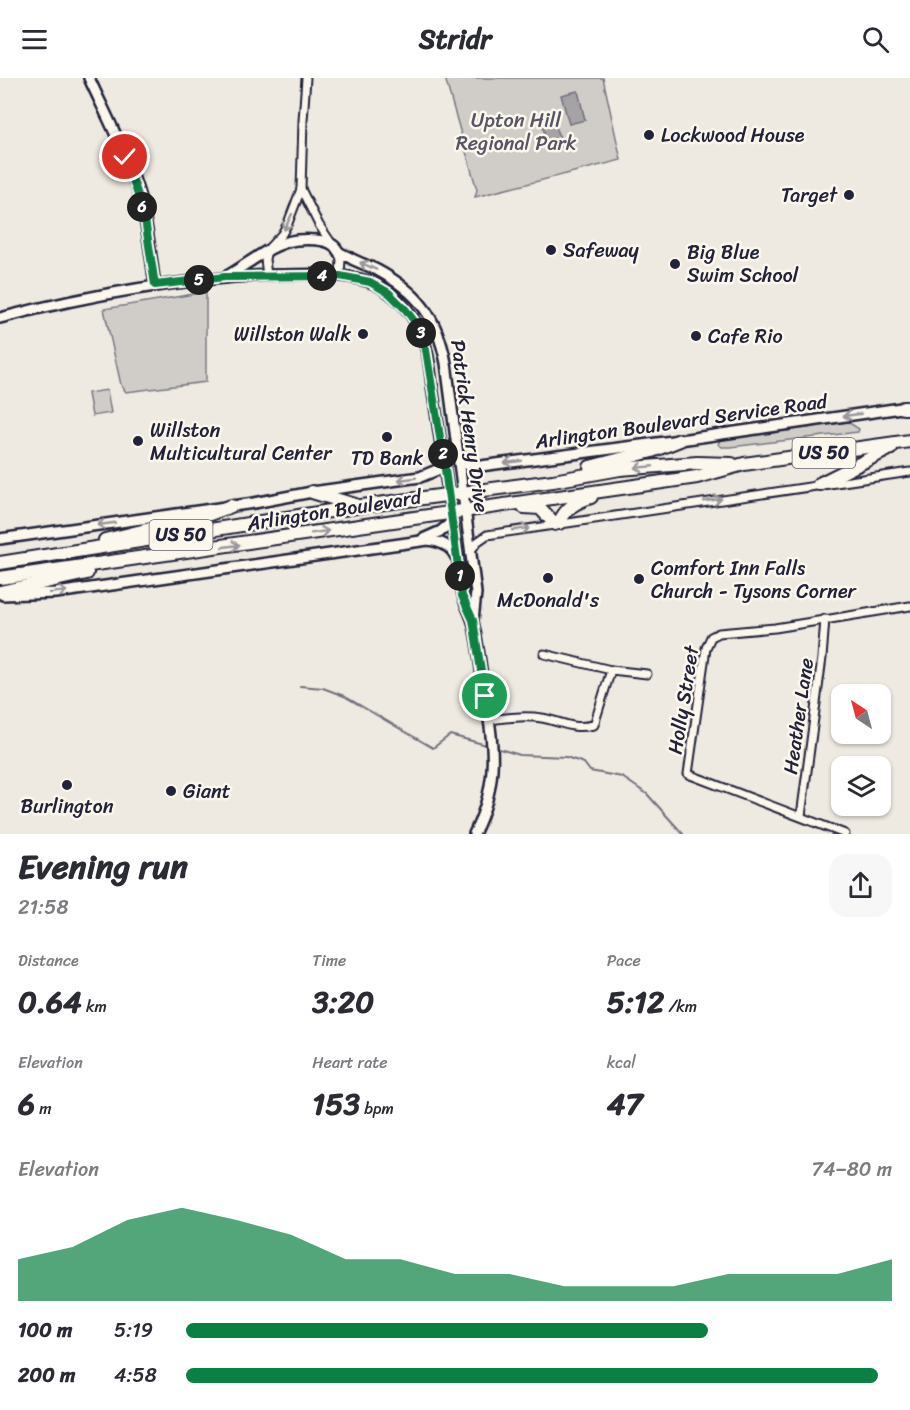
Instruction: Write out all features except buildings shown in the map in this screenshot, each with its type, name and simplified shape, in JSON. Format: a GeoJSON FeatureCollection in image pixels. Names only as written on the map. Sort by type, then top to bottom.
{"type":"FeatureCollection","features":[{"type":"Feature","properties":{"kind":"highway"},"geometry":{"type":"LineString","coordinates":[[553,481],[585,468],[652,451],[680,440]]}},
{"type":"Feature","properties":{"kind":"highway"},"geometry":{"type":"LineString","coordinates":[[819,484],[862,461],[907,442]]}},
{"type":"Feature","properties":{"kind":"highway","name":"Arlington Boulevard"},"geometry":{"type":"LineString","coordinates":[[0,578],[451,517],[464,510],[697,477],[744,464],[907,442]]}},
{"type":"Feature","properties":{"kind":"highway","name":"Arlington Boulevard"},"geometry":{"type":"LineString","coordinates":[[0,563],[362,506],[553,481],[620,469],[697,463],[744,464]]}},
{"type":"Feature","properties":{"kind":"highway"},"geometry":{"type":"LineString","coordinates":[[493,506],[540,508],[557,524],[571,505],[618,489]]}},
{"type":"Feature","properties":{"kind":"highway"},"geometry":{"type":"LineString","coordinates":[[312,492],[340,502],[362,506]]}},
{"type":"Feature","properties":{"kind":"highway"},"geometry":{"type":"LineString","coordinates":[[21,561],[204,516],[231,506]]}},
{"type":"Feature","properties":{"kind":"highway"},"geometry":{"type":"LineString","coordinates":[[0,594],[158,556]]}},
{"type":"Feature","properties":{"kind":"street"},"geometry":{"type":"LineString","coordinates":[[89,78],[136,185],[148,238],[155,285]]}},
{"type":"Feature","properties":{"kind":"street","name":"Patrick Henry Drive"},"geometry":{"type":"LineString","coordinates":[[225,277],[267,250],[282,234],[288,223],[301,189],[302,126],[306,78]]}},
{"type":"Feature","properties":{"kind":"street","name":"Patrick Henry Drive"},"geometry":{"type":"LineString","coordinates":[[301,189],[319,225],[341,259],[340,276]]}},
{"type":"Feature","properties":{"kind":"street","name":"Patrick Henry Drive"},"geometry":{"type":"LineString","coordinates":[[267,250],[295,240],[322,241],[375,269],[404,287],[419,301],[433,321],[442,346],[476,593],[473,620],[493,761],[488,801],[474,834]]}},
{"type":"Feature","properties":{"kind":"street"},"geometry":{"type":"LineString","coordinates":[[267,250],[265,260],[267,276]]}},
{"type":"Feature","properties":{"kind":"street","name":"Patrick Henry Drive"},"geometry":{"type":"LineString","coordinates":[[225,277],[340,276],[370,282],[389,293],[420,329],[426,350],[444,462],[462,596],[473,620]]}},
{"type":"Feature","properties":{"kind":"street"},"geometry":{"type":"LineString","coordinates":[[0,318],[89,296],[225,277]]}},
{"type":"Feature","properties":{"kind":"street","name":"Arlington Boulevard Service Road"},"geometry":{"type":"LineString","coordinates":[[459,461],[473,468],[908,408]]}},
{"type":"Feature","properties":{"kind":"street"},"geometry":{"type":"LineString","coordinates":[[0,539],[420,477],[437,470],[444,462]]}},
{"type":"Feature","properties":{"kind":"street"},"geometry":{"type":"LineString","coordinates":[[470,552],[477,542],[487,535],[910,472]]}},
{"type":"Feature","properties":{"kind":"street"},"geometry":{"type":"LineString","coordinates":[[409,543],[428,537],[451,517]]}},
{"type":"Feature","properties":{"kind":"street"},"geometry":{"type":"LineString","coordinates":[[0,594],[56,593],[428,540],[452,550],[458,559]]}},
{"type":"Feature","properties":{"kind":"street"},"geometry":{"type":"LineString","coordinates":[[825,619],[910,606]]}},
{"type":"Feature","properties":{"kind":"street","name":"Holly Street"},"geometry":{"type":"LineString","coordinates":[[801,816],[688,774],[707,642],[716,634],[825,619]]}},
{"type":"Feature","properties":{"kind":"street","name":"Heather Lane"},"geometry":{"type":"LineString","coordinates":[[801,816],[825,619]]}},
{"type":"Feature","properties":{"kind":"street"},"geometry":{"type":"LineString","coordinates":[[544,654],[611,670],[647,674]]}},
{"type":"Feature","properties":{"kind":"street"},"geometry":{"type":"LineString","coordinates":[[489,720],[524,717],[543,718],[574,727],[594,725],[611,670]]}},
{"type":"Feature","properties":{"kind":"street"},"geometry":{"type":"LineString","coordinates":[[801,816],[845,834]]}},
{"type":"Feature","properties":{"kind":"green space","name":"Upton Hill Regional Park"},"geometry":{"type":"Polygon","coordinates":[[[445,78],[603,78],[621,160],[475,197],[477,190],[445,78]]]}},
{"type":"Feature","properties":{"kind":"green space"},"geometry":{"type":"Polygon","coordinates":[[[206,292],[206,382],[126,392],[121,385],[104,309],[206,292]]]}},
{"type":"Feature","properties":{"kind":"green space"},"geometry":{"type":"Polygon","coordinates":[[[107,390],[111,413],[92,416],[88,393],[107,390]]]}},
{"type":"Feature","properties":{"kind":"green space"},"geometry":{"type":"Polygon","coordinates":[[[848,422],[859,429],[858,432],[730,447],[722,447],[718,444],[721,440],[848,422]]]}},
{"type":"Feature","properties":{"kind":"shaded area"},"geometry":{"type":"Polygon","coordinates":[[[578,91],[585,120],[569,124],[561,95],[578,91]]]}},
{"type":"Feature","properties":{"kind":"shaded area"},"geometry":{"type":"Polygon","coordinates":[[[555,108],[557,132],[565,146],[548,152],[543,126],[537,115],[555,108]]]}},
{"type":"Feature","properties":{"kind":"waterway"},"geometry":{"type":"LineString","coordinates":[[300,686],[323,688],[344,696],[433,748],[450,735],[490,746]]}},
{"type":"Feature","properties":{"kind":"waterway"},"geometry":{"type":"LineString","coordinates":[[496,748],[520,755],[566,757],[584,763],[590,771],[622,777],[647,794],[683,834]]}},
{"type":"Feature","properties":{"kind":"place","name":"Lockwood House"},"geometry":{"type":"Point","coordinates":[649,135]}},
{"type":"Feature","properties":{"kind":"place","name":"Target"},"geometry":{"type":"Point","coordinates":[849,195]}},
{"type":"Feature","properties":{"kind":"place","name":"Safeway"},"geometry":{"type":"Point","coordinates":[551,250]}},
{"type":"Feature","properties":{"kind":"place","name":"Big Blue Swim School"},"geometry":{"type":"Point","coordinates":[675,264]}},
{"type":"Feature","properties":{"kind":"place","name":"Willston Walk"},"geometry":{"type":"Point","coordinates":[363,334]}},
{"type":"Feature","properties":{"kind":"place","name":"Cafe Rio"},"geometry":{"type":"Point","coordinates":[696,336]}},
{"type":"Feature","properties":{"kind":"place","name":"TD Bank"},"geometry":{"type":"Point","coordinates":[387,437]}},
{"type":"Feature","properties":{"kind":"place","name":"Willston Multicultural Center"},"geometry":{"type":"Point","coordinates":[138,441]}},
{"type":"Feature","properties":{"kind":"place","name":"McDonald's"},"geometry":{"type":"Point","coordinates":[548,578]}},
{"type":"Feature","properties":{"kind":"place","name":"Comfort Inn Falls Church - Tysons Corner"},"geometry":{"type":"Point","coordinates":[639,579]}},
{"type":"Feature","properties":{"kind":"place","name":"Burlington"},"geometry":{"type":"Point","coordinates":[67,785]}},
{"type":"Feature","properties":{"kind":"place","name":"Giant"},"geometry":{"type":"Point","coordinates":[171,791]}},
{"type":"Feature","properties":{"kind":"route"},"geometry":{"type":"LineString","coordinates":[[125,157],[144,213],[155,285],[225,277],[340,276],[370,282],[389,293],[401,303],[415,321],[420,329],[426,350],[462,596],[473,620],[485,696]]}}]}
